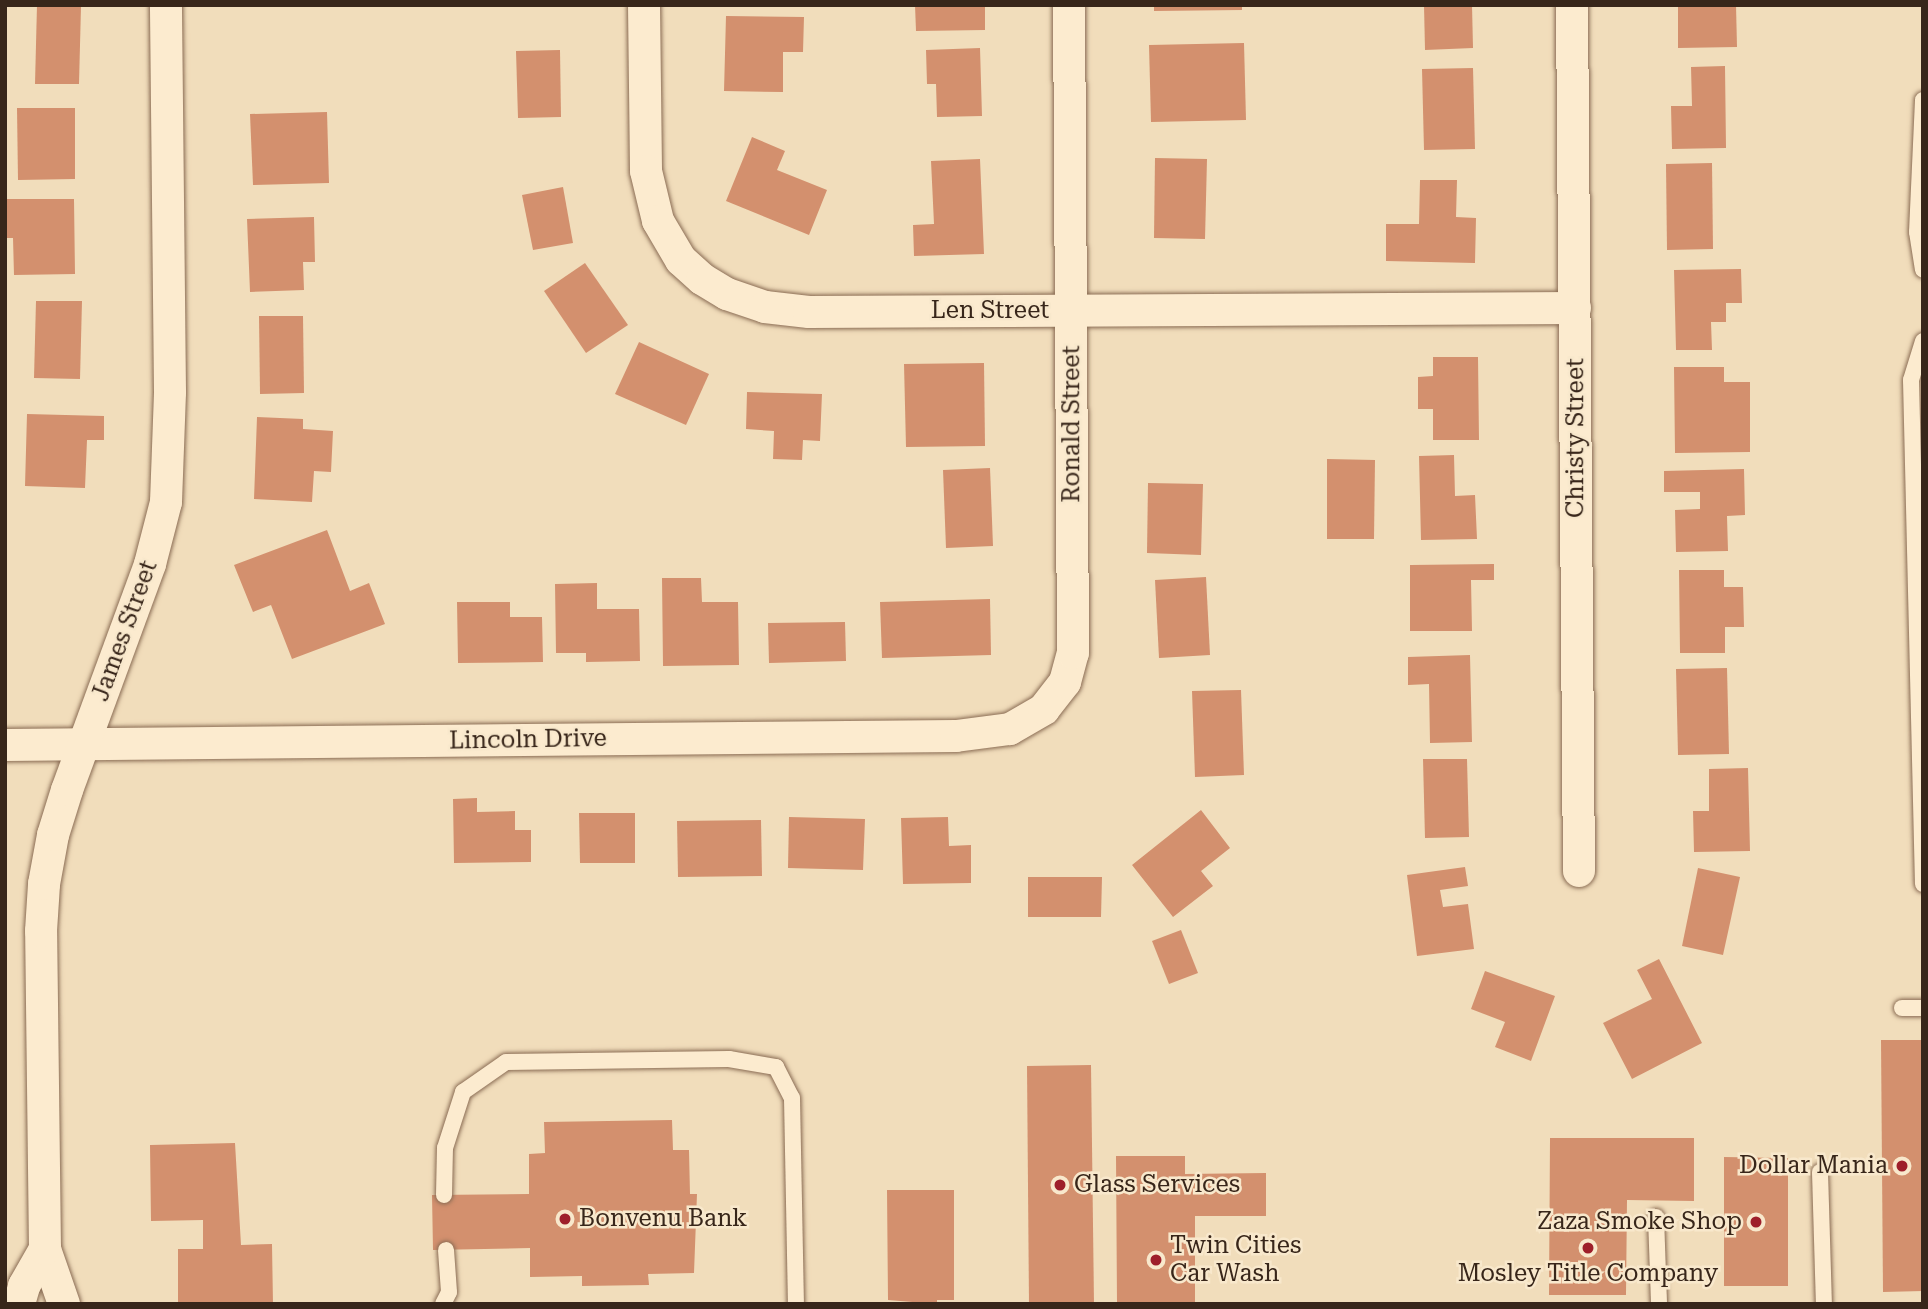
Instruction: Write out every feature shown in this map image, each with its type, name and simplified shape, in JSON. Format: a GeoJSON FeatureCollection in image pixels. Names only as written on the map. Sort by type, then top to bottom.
{"type":"FeatureCollection","features":[{"type":"Feature","properties":{"kind":"street","name":"James Street"},"geometry":{"type":"LineString","coordinates":[[64,1304],[45,1250],[41,931],[44,884],[53,835],[83,744],[150,564],[166,502],[170,392],[166,5]]}},
{"type":"Feature","properties":{"kind":"street","name":"Len Street"},"geometry":{"type":"LineString","coordinates":[[644,5],[646,171],[651,198],[667,240],[681,260],[702,279],[727,294],[765,307],[809,312],[1575,308]]}},
{"type":"Feature","properties":{"kind":"street","name":"Ronald Street"},"geometry":{"type":"LineString","coordinates":[[1044,709],[1065,682],[1073,653],[1069,5]]}},
{"type":"Feature","properties":{"kind":"street","name":"Christy Street"},"geometry":{"type":"LineString","coordinates":[[1572,5],[1579,871]]}},
{"type":"Feature","properties":{"kind":"street","name":"Lincoln Drive"},"geometry":{"type":"LineString","coordinates":[[5,745],[956,736],[1010,729],[1044,709]]}},
{"type":"Feature","properties":{"kind":"street"},"geometry":{"type":"LineString","coordinates":[[19,1304],[24,1286],[45,1250]]}},
{"type":"Feature","properties":{"kind":"lane"},"geometry":{"type":"LineString","coordinates":[[1923,100],[1917,232],[1923,271]]}},
{"type":"Feature","properties":{"kind":"lane"},"geometry":{"type":"LineString","coordinates":[[1923,341],[1911,380],[1923,884]]}},
{"type":"Feature","properties":{"kind":"lane"},"geometry":{"type":"LineString","coordinates":[[1902,1008],[1923,1008]]}},
{"type":"Feature","properties":{"kind":"lane"},"geometry":{"type":"LineString","coordinates":[[444,1195],[445,1148],[463,1092],[506,1062],[729,1059],[776,1067],[792,1098],[796,1304]]}},
{"type":"Feature","properties":{"kind":"lane"},"geometry":{"type":"LineString","coordinates":[[1820,1172],[1824,1304]]}},
{"type":"Feature","properties":{"kind":"lane"},"geometry":{"type":"LineString","coordinates":[[1656,1217],[1659,1304]]}},
{"type":"Feature","properties":{"kind":"lane"},"geometry":{"type":"LineString","coordinates":[[443,1304],[449,1292],[446,1250]]}},
{"type":"Feature","properties":{"kind":"building"},"geometry":{"type":"Polygon","coordinates":[[[37,5],[81,6],[79,84],[35,84],[37,5]]]}},
{"type":"Feature","properties":{"kind":"building"},"geometry":{"type":"Polygon","coordinates":[[[915,5],[985,5],[985,30],[916,31],[915,5]]]}},
{"type":"Feature","properties":{"kind":"building"},"geometry":{"type":"Polygon","coordinates":[[[1154,5],[1242,5],[1242,10],[1154,11],[1154,5]]]}},
{"type":"Feature","properties":{"kind":"building"},"geometry":{"type":"Polygon","coordinates":[[[1424,5],[1472,5],[1473,48],[1425,50],[1424,5]]]}},
{"type":"Feature","properties":{"kind":"building"},"geometry":{"type":"Polygon","coordinates":[[[1678,5],[1736,5],[1737,47],[1678,48],[1678,5]]]}},
{"type":"Feature","properties":{"kind":"building"},"geometry":{"type":"Polygon","coordinates":[[[726,16],[804,17],[803,52],[783,52],[783,92],[724,91],[726,16]]]}},
{"type":"Feature","properties":{"kind":"building"},"geometry":{"type":"Polygon","coordinates":[[[1244,43],[1246,120],[1151,122],[1149,45],[1244,43]]]}},
{"type":"Feature","properties":{"kind":"building"},"geometry":{"type":"Polygon","coordinates":[[[980,48],[982,116],[937,117],[936,84],[927,84],[926,50],[980,48]]]}},
{"type":"Feature","properties":{"kind":"building"},"geometry":{"type":"Polygon","coordinates":[[[560,50],[561,117],[518,118],[516,51],[560,50]]]}},
{"type":"Feature","properties":{"kind":"building"},"geometry":{"type":"Polygon","coordinates":[[[1725,66],[1726,148],[1672,149],[1671,106],[1692,106],[1691,67],[1725,66]]]}},
{"type":"Feature","properties":{"kind":"building"},"geometry":{"type":"Polygon","coordinates":[[[1473,68],[1475,149],[1424,150],[1422,69],[1473,68]]]}},
{"type":"Feature","properties":{"kind":"building"},"geometry":{"type":"Polygon","coordinates":[[[17,108],[75,108],[75,179],[18,180],[17,108]]]}},
{"type":"Feature","properties":{"kind":"building"},"geometry":{"type":"Polygon","coordinates":[[[327,112],[329,183],[253,185],[250,114],[327,112]]]}},
{"type":"Feature","properties":{"kind":"building"},"geometry":{"type":"Polygon","coordinates":[[[752,137],[785,151],[777,170],[827,190],[809,235],[726,201],[752,137]]]}},
{"type":"Feature","properties":{"kind":"building"},"geometry":{"type":"Polygon","coordinates":[[[1155,158],[1207,159],[1205,239],[1154,238],[1155,158]]]}},
{"type":"Feature","properties":{"kind":"building"},"geometry":{"type":"Polygon","coordinates":[[[980,159],[984,254],[914,256],[913,225],[934,224],[931,161],[980,159]]]}},
{"type":"Feature","properties":{"kind":"building"},"geometry":{"type":"Polygon","coordinates":[[[1712,163],[1713,249],[1667,250],[1666,164],[1712,163]]]}},
{"type":"Feature","properties":{"kind":"building"},"geometry":{"type":"Polygon","coordinates":[[[1420,180],[1457,180],[1456,217],[1476,218],[1475,263],[1386,261],[1386,224],[1419,224],[1420,180]]]}},
{"type":"Feature","properties":{"kind":"building"},"geometry":{"type":"Polygon","coordinates":[[[563,187],[573,243],[533,250],[522,195],[563,187]]]}},
{"type":"Feature","properties":{"kind":"building"},"geometry":{"type":"Polygon","coordinates":[[[5,199],[74,199],[75,274],[14,275],[13,238],[6,238],[5,199]]]}},
{"type":"Feature","properties":{"kind":"building"},"geometry":{"type":"Polygon","coordinates":[[[314,217],[315,262],[303,262],[304,290],[250,292],[247,219],[314,217]]]}},
{"type":"Feature","properties":{"kind":"building"},"geometry":{"type":"Polygon","coordinates":[[[585,263],[628,325],[586,353],[544,291],[585,263]]]}},
{"type":"Feature","properties":{"kind":"building"},"geometry":{"type":"Polygon","coordinates":[[[1741,269],[1742,303],[1726,303],[1726,322],[1711,322],[1712,350],[1676,350],[1674,270],[1741,269]]]}},
{"type":"Feature","properties":{"kind":"building"},"geometry":{"type":"Polygon","coordinates":[[[36,301],[82,301],[80,379],[34,378],[36,301]]]}},
{"type":"Feature","properties":{"kind":"building"},"geometry":{"type":"Polygon","coordinates":[[[259,316],[303,316],[304,393],[260,394],[259,316]]]}},
{"type":"Feature","properties":{"kind":"building"},"geometry":{"type":"Polygon","coordinates":[[[639,342],[709,374],[686,425],[615,394],[639,342]]]}},
{"type":"Feature","properties":{"kind":"building"},"geometry":{"type":"Polygon","coordinates":[[[1433,357],[1478,357],[1479,440],[1433,440],[1433,409],[1418,409],[1418,377],[1433,376],[1433,357]]]}},
{"type":"Feature","properties":{"kind":"building"},"geometry":{"type":"Polygon","coordinates":[[[984,363],[985,446],[906,447],[904,364],[984,363]]]}},
{"type":"Feature","properties":{"kind":"building"},"geometry":{"type":"Polygon","coordinates":[[[1674,367],[1724,367],[1724,382],[1750,382],[1750,452],[1675,453],[1674,367]]]}},
{"type":"Feature","properties":{"kind":"building"},"geometry":{"type":"Polygon","coordinates":[[[747,392],[822,394],[820,441],[803,440],[802,460],[773,459],[774,431],[746,429],[747,392]]]}},
{"type":"Feature","properties":{"kind":"building"},"geometry":{"type":"Polygon","coordinates":[[[27,414],[104,416],[104,440],[87,440],[85,488],[25,486],[27,414]]]}},
{"type":"Feature","properties":{"kind":"building"},"geometry":{"type":"Polygon","coordinates":[[[257,417],[303,419],[303,429],[333,431],[331,472],[314,471],[312,502],[254,499],[257,417]]]}},
{"type":"Feature","properties":{"kind":"building"},"geometry":{"type":"Polygon","coordinates":[[[1454,455],[1455,496],[1475,495],[1477,539],[1421,540],[1419,456],[1454,455]]]}},
{"type":"Feature","properties":{"kind":"building"},"geometry":{"type":"Polygon","coordinates":[[[1327,459],[1375,460],[1374,539],[1327,539],[1327,459]]]}},
{"type":"Feature","properties":{"kind":"building"},"geometry":{"type":"Polygon","coordinates":[[[990,468],[993,546],[946,548],[943,470],[990,468]]]}},
{"type":"Feature","properties":{"kind":"building"},"geometry":{"type":"Polygon","coordinates":[[[1744,469],[1745,515],[1727,516],[1728,551],[1676,552],[1675,510],[1700,509],[1700,492],[1664,492],[1664,471],[1744,469]]]}},
{"type":"Feature","properties":{"kind":"building"},"geometry":{"type":"Polygon","coordinates":[[[1148,483],[1203,484],[1201,555],[1147,553],[1148,483]]]}},
{"type":"Feature","properties":{"kind":"building"},"geometry":{"type":"Polygon","coordinates":[[[327,530],[350,591],[369,583],[385,624],[292,659],[271,605],[253,612],[234,565],[327,530]]]}},
{"type":"Feature","properties":{"kind":"building"},"geometry":{"type":"Polygon","coordinates":[[[1494,564],[1494,580],[1471,580],[1472,631],[1410,631],[1410,565],[1494,564]]]}},
{"type":"Feature","properties":{"kind":"building"},"geometry":{"type":"Polygon","coordinates":[[[1679,570],[1724,570],[1724,587],[1743,587],[1744,627],[1725,627],[1725,653],[1680,653],[1679,570]]]}},
{"type":"Feature","properties":{"kind":"building"},"geometry":{"type":"Polygon","coordinates":[[[1206,577],[1210,655],[1159,658],[1155,580],[1206,577]]]}},
{"type":"Feature","properties":{"kind":"building"},"geometry":{"type":"Polygon","coordinates":[[[662,578],[701,578],[702,602],[738,602],[739,665],[663,666],[662,578]]]}},
{"type":"Feature","properties":{"kind":"building"},"geometry":{"type":"Polygon","coordinates":[[[597,583],[597,609],[639,609],[640,661],[586,662],[586,653],[556,653],[555,584],[597,583]]]}},
{"type":"Feature","properties":{"kind":"building"},"geometry":{"type":"Polygon","coordinates":[[[990,599],[991,655],[882,658],[880,602],[990,599]]]}},
{"type":"Feature","properties":{"kind":"building"},"geometry":{"type":"Polygon","coordinates":[[[457,602],[510,602],[510,617],[542,617],[543,662],[458,663],[457,602]]]}},
{"type":"Feature","properties":{"kind":"building"},"geometry":{"type":"Polygon","coordinates":[[[845,622],[846,661],[769,663],[768,623],[845,622]]]}},
{"type":"Feature","properties":{"kind":"building"},"geometry":{"type":"Polygon","coordinates":[[[1470,655],[1472,742],[1430,743],[1429,684],[1408,685],[1408,657],[1470,655]]]}},
{"type":"Feature","properties":{"kind":"building"},"geometry":{"type":"Polygon","coordinates":[[[1727,668],[1729,754],[1678,755],[1676,669],[1727,668]]]}},
{"type":"Feature","properties":{"kind":"building"},"geometry":{"type":"Polygon","coordinates":[[[1241,690],[1244,775],[1195,777],[1192,691],[1241,690]]]}},
{"type":"Feature","properties":{"kind":"building"},"geometry":{"type":"Polygon","coordinates":[[[1423,759],[1467,759],[1469,837],[1425,838],[1423,759]]]}},
{"type":"Feature","properties":{"kind":"building"},"geometry":{"type":"Polygon","coordinates":[[[1748,768],[1750,851],[1694,852],[1693,811],[1709,811],[1709,769],[1748,768]]]}},
{"type":"Feature","properties":{"kind":"building"},"geometry":{"type":"Polygon","coordinates":[[[477,798],[477,812],[515,811],[515,830],[531,830],[531,862],[454,863],[453,799],[477,798]]]}},
{"type":"Feature","properties":{"kind":"building"},"geometry":{"type":"Polygon","coordinates":[[[1201,810],[1230,848],[1201,871],[1213,886],[1173,917],[1132,865],[1201,810]]]}},
{"type":"Feature","properties":{"kind":"building"},"geometry":{"type":"Polygon","coordinates":[[[579,813],[635,813],[635,863],[580,863],[579,813]]]}},
{"type":"Feature","properties":{"kind":"building"},"geometry":{"type":"Polygon","coordinates":[[[789,817],[865,819],[863,870],[788,868],[789,817]]]}},
{"type":"Feature","properties":{"kind":"building"},"geometry":{"type":"Polygon","coordinates":[[[948,817],[949,846],[971,845],[971,883],[903,884],[901,818],[948,817]]]}},
{"type":"Feature","properties":{"kind":"building"},"geometry":{"type":"Polygon","coordinates":[[[761,820],[762,876],[678,877],[677,821],[761,820]]]}},
{"type":"Feature","properties":{"kind":"building"},"geometry":{"type":"Polygon","coordinates":[[[1465,867],[1468,886],[1440,890],[1443,907],[1468,904],[1474,949],[1417,956],[1407,875],[1465,867]]]}},
{"type":"Feature","properties":{"kind":"building"},"geometry":{"type":"Polygon","coordinates":[[[1698,868],[1740,877],[1723,955],[1682,946],[1698,868]]]}},
{"type":"Feature","properties":{"kind":"building"},"geometry":{"type":"Polygon","coordinates":[[[1028,877],[1102,877],[1101,917],[1028,917],[1028,877]]]}},
{"type":"Feature","properties":{"kind":"building"},"geometry":{"type":"Polygon","coordinates":[[[1181,930],[1198,973],[1169,984],[1152,941],[1181,930]]]}},
{"type":"Feature","properties":{"kind":"building"},"geometry":{"type":"Polygon","coordinates":[[[1659,959],[1702,1043],[1632,1079],[1603,1023],[1652,999],[1637,970],[1659,959]]]}},
{"type":"Feature","properties":{"kind":"building"},"geometry":{"type":"Polygon","coordinates":[[[1485,971],[1555,996],[1531,1061],[1495,1047],[1505,1022],[1471,1009],[1485,971]]]}},
{"type":"Feature","properties":{"kind":"building","name":"Dollar Mania"},"geometry":{"type":"Polygon","coordinates":[[[1881,1040],[1923,1040],[1923,1291],[1883,1292],[1881,1040]]]}},
{"type":"Feature","properties":{"kind":"building","name":"Glass Services"},"geometry":{"type":"Polygon","coordinates":[[[1091,1065],[1094,1304],[1029,1304],[1027,1066],[1091,1065]]]}},
{"type":"Feature","properties":{"kind":"building","name":"Bonvenu Bank"},"geometry":{"type":"Polygon","coordinates":[[[672,1120],[673,1150],[689,1150],[690,1194],[697,1194],[694,1273],[648,1274],[649,1285],[582,1286],[582,1276],[530,1277],[530,1248],[433,1250],[432,1195],[529,1194],[529,1154],[545,1153],[544,1122],[672,1120]]]}},
{"type":"Feature","properties":{"kind":"building","name":"Mosley Title Company"},"geometry":{"type":"Polygon","coordinates":[[[1550,1138],[1694,1138],[1694,1201],[1627,1200],[1626,1295],[1549,1295],[1550,1138]]]}},
{"type":"Feature","properties":{"kind":"building"},"geometry":{"type":"Polygon","coordinates":[[[235,1143],[241,1245],[272,1244],[273,1304],[178,1304],[178,1249],[203,1249],[203,1220],[151,1221],[150,1145],[235,1143]]]}},
{"type":"Feature","properties":{"kind":"building","name":"Twin Cities Car Wash"},"geometry":{"type":"Polygon","coordinates":[[[1116,1156],[1185,1156],[1185,1174],[1266,1173],[1266,1216],[1195,1216],[1195,1304],[1117,1304],[1116,1156]]]}},
{"type":"Feature","properties":{"kind":"building","name":"Zaza Smoke Shop"},"geometry":{"type":"Polygon","coordinates":[[[1724,1157],[1788,1158],[1788,1286],[1724,1286],[1724,1157]]]}},
{"type":"Feature","properties":{"kind":"building"},"geometry":{"type":"Polygon","coordinates":[[[887,1190],[954,1190],[954,1300],[937,1300],[937,1304],[888,1300],[887,1190]]]}},
{"type":"Feature","properties":{"kind":"place","name":"Dollar Mania"},"geometry":{"type":"Point","coordinates":[1902,1166]}},
{"type":"Feature","properties":{"kind":"place","name":"Glass Services"},"geometry":{"type":"Point","coordinates":[1060,1185]}},
{"type":"Feature","properties":{"kind":"place","name":"Bonvenu Bank"},"geometry":{"type":"Point","coordinates":[565,1219]}},
{"type":"Feature","properties":{"kind":"place","name":"Zaza Smoke Shop"},"geometry":{"type":"Point","coordinates":[1756,1222]}},
{"type":"Feature","properties":{"kind":"place","name":"Mosley Title Company"},"geometry":{"type":"Point","coordinates":[1588,1248]}},
{"type":"Feature","properties":{"kind":"place","name":"Twin Cities Car Wash"},"geometry":{"type":"Point","coordinates":[1156,1260]}}]}
